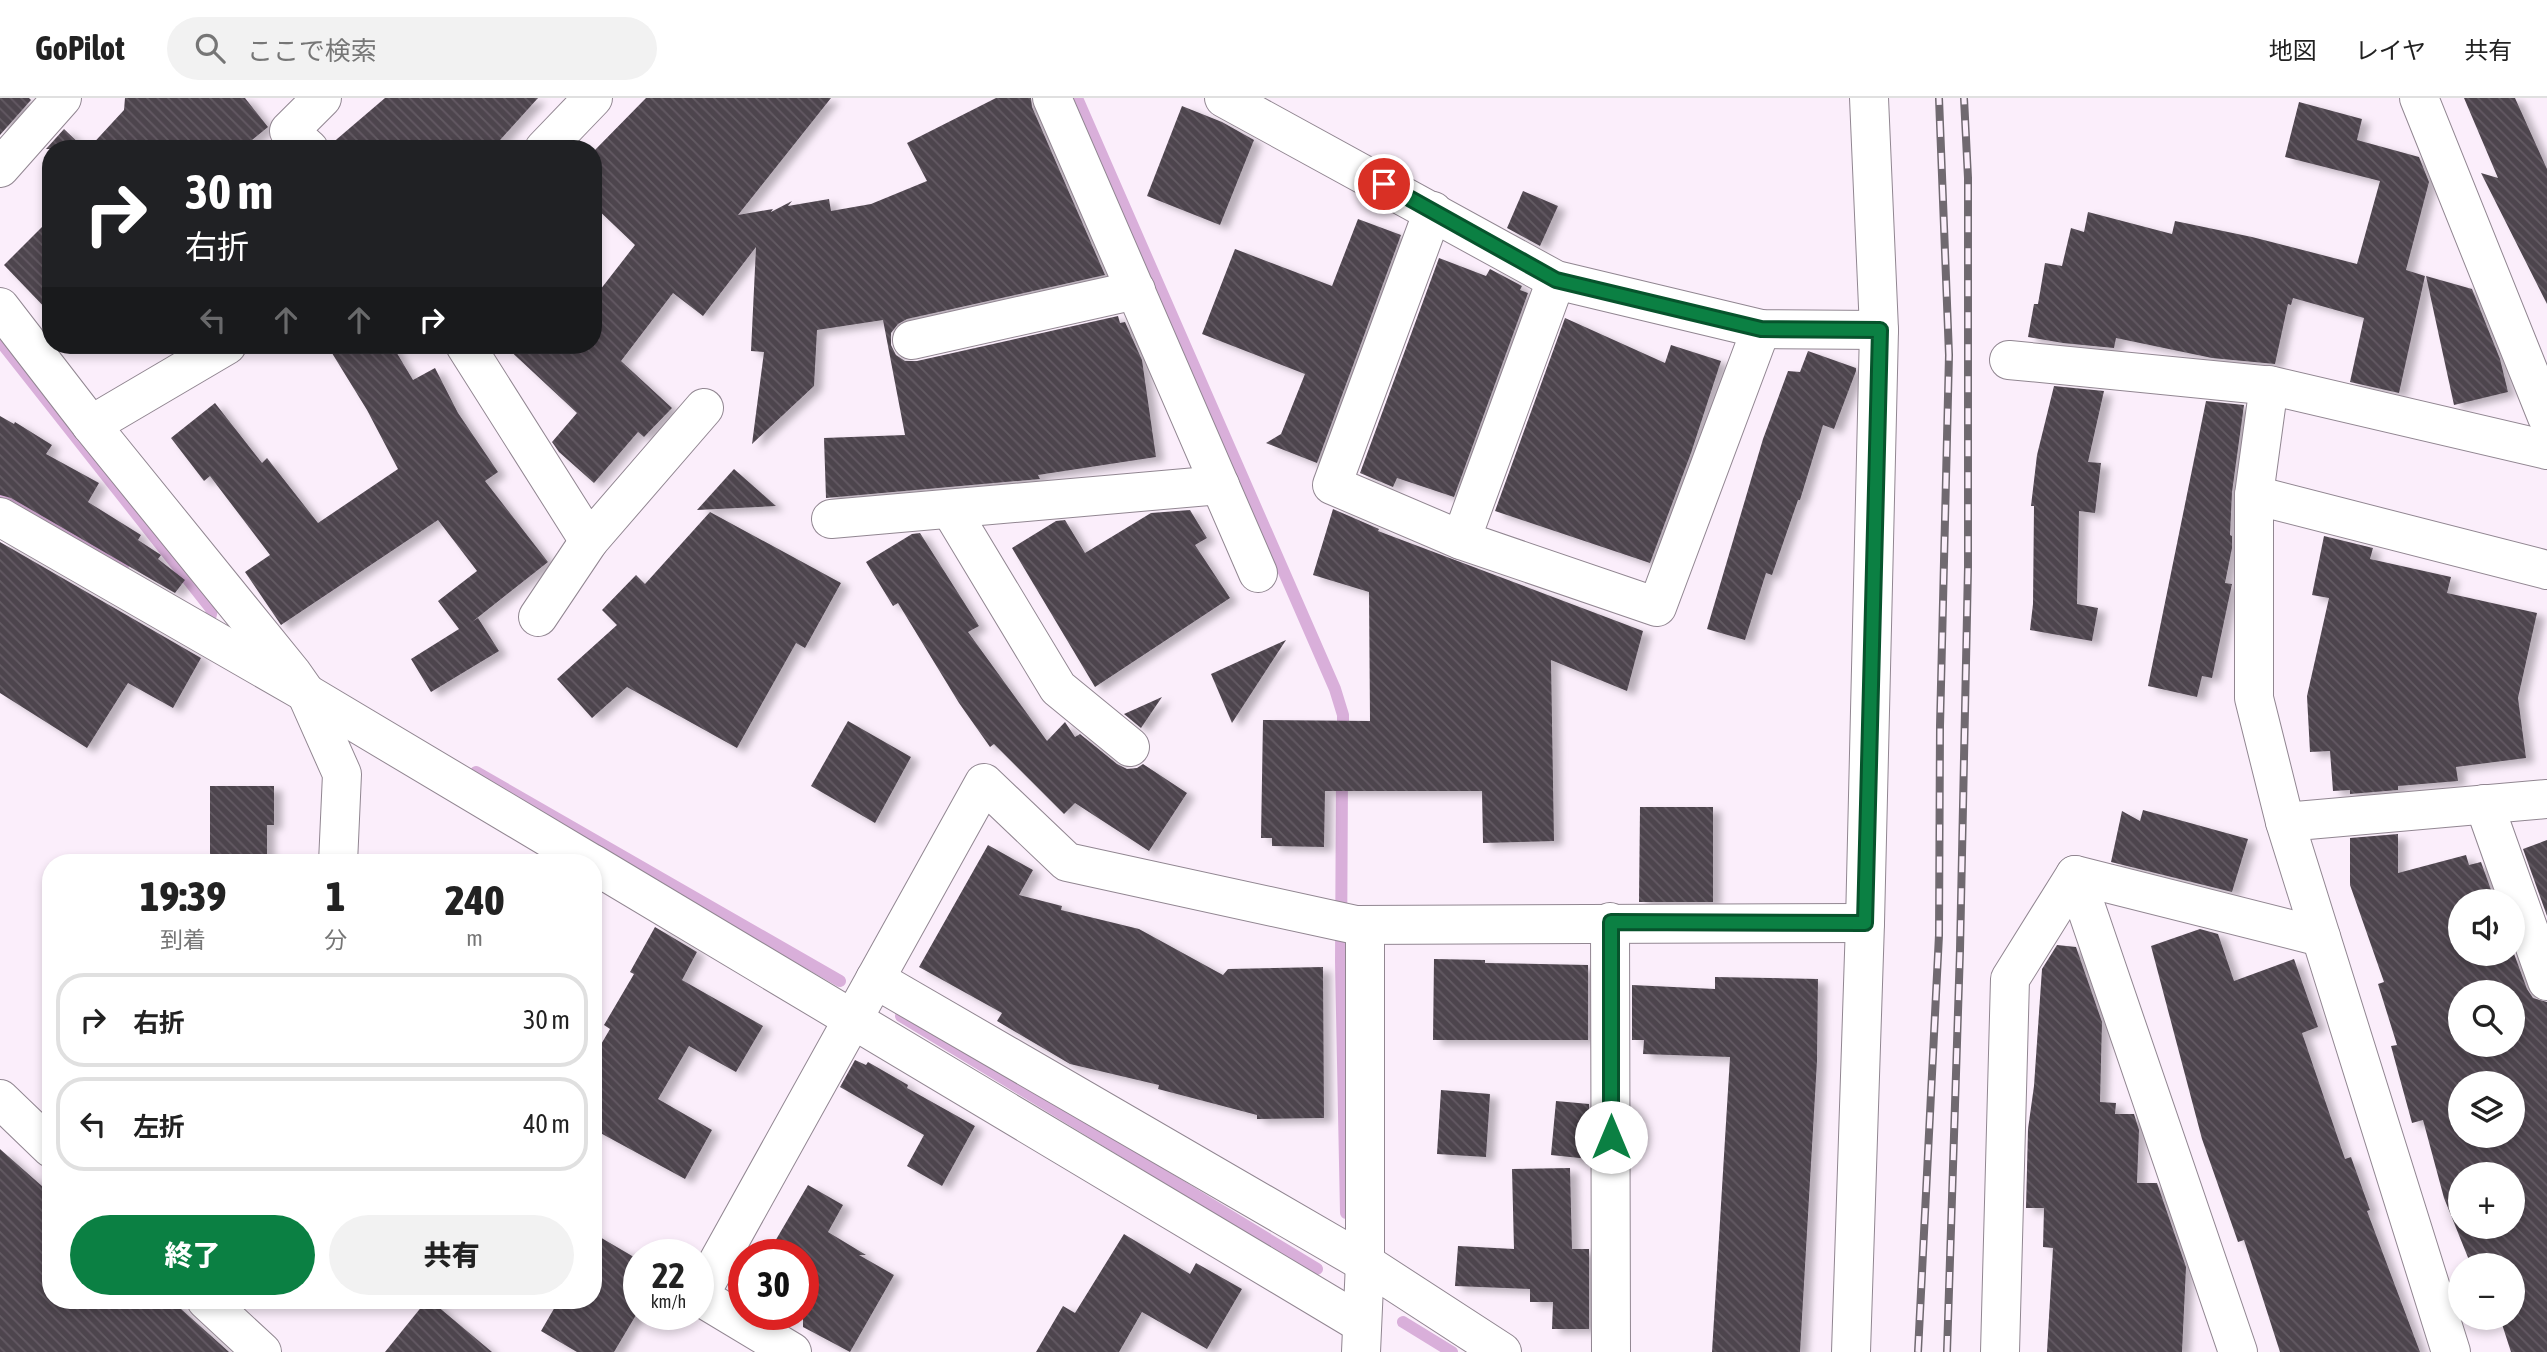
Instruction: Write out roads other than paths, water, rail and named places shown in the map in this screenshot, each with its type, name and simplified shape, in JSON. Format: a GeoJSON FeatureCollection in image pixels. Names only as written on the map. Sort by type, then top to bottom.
{"type":"FeatureCollection","features":[{"type":"Feature","properties":{"kind":"street"},"geometry":{"type":"LineString","coordinates":[[0,168],[62,98]]}},
{"type":"Feature","properties":{"kind":"street"},"geometry":{"type":"LineString","coordinates":[[299,140],[289,131],[322,98]]}},
{"type":"Feature","properties":{"kind":"street"},"geometry":{"type":"LineString","coordinates":[[553,140],[593,98]]}},
{"type":"Feature","properties":{"kind":"street"},"geometry":{"type":"LineString","coordinates":[[1052,98],[1258,573]]}},
{"type":"Feature","properties":{"kind":"street"},"geometry":{"type":"LineString","coordinates":[[1224,98],[1556,280],[1761,329],[1880,330]]}},
{"type":"Feature","properties":{"kind":"street"},"geometry":{"type":"LineString","coordinates":[[1851,1352],[1880,330],[1868,98]]}},
{"type":"Feature","properties":{"kind":"street"},"geometry":{"type":"LineString","coordinates":[[2419,98],[2547,417]]}},
{"type":"Feature","properties":{"kind":"street"},"geometry":{"type":"LineString","coordinates":[[1433,211],[1332,485],[1461,540],[1657,607],[1761,329]]}},
{"type":"Feature","properties":{"kind":"street"},"geometry":{"type":"LineString","coordinates":[[1461,540],[1556,280]]}},
{"type":"Feature","properties":{"kind":"street"},"geometry":{"type":"LineString","coordinates":[[912,340],[1136,290]]}},
{"type":"Feature","properties":{"kind":"street"},"geometry":{"type":"LineString","coordinates":[[0,307],[306,693],[342,775],[338,854]]}},
{"type":"Feature","properties":{"kind":"street"},"geometry":{"type":"LineString","coordinates":[[91,425],[213,354]]}},
{"type":"Feature","properties":{"kind":"street"},"geometry":{"type":"LineString","coordinates":[[471,354],[589,541]]}},
{"type":"Feature","properties":{"kind":"street"},"geometry":{"type":"LineString","coordinates":[[2009,360],[2269,385],[2547,450]]}},
{"type":"Feature","properties":{"kind":"street"},"geometry":{"type":"LineString","coordinates":[[2269,385],[2254,495],[2253,698],[2285,822],[2451,1352]]}},
{"type":"Feature","properties":{"kind":"street"},"geometry":{"type":"LineString","coordinates":[[538,617],[589,541],[704,408]]}},
{"type":"Feature","properties":{"kind":"street"},"geometry":{"type":"LineString","coordinates":[[831,519],[1220,485]]}},
{"type":"Feature","properties":{"kind":"street"},"geometry":{"type":"LineString","coordinates":[[2254,495],[2547,570]]}},
{"type":"Feature","properties":{"kind":"street"},"geometry":{"type":"LineString","coordinates":[[950,509],[1058,688],[1130,747]]}},
{"type":"Feature","properties":{"kind":"street"},"geometry":{"type":"LineString","coordinates":[[0,517],[306,693],[563,854]]}},
{"type":"Feature","properties":{"kind":"street"},"geometry":{"type":"LineString","coordinates":[[792,1352],[699,1296],[984,783],[1067,862],[1348,923],[1865,923]]}},
{"type":"Feature","properties":{"kind":"street"},"geometry":{"type":"LineString","coordinates":[[2285,822],[2547,799]]}},
{"type":"Feature","properties":{"kind":"street"},"geometry":{"type":"LineString","coordinates":[[2484,804],[2547,981]]}},
{"type":"Feature","properties":{"kind":"street"},"geometry":{"type":"LineString","coordinates":[[2075,875],[2321,937]]}},
{"type":"Feature","properties":{"kind":"street"},"geometry":{"type":"LineString","coordinates":[[2000,1352],[2010,979],[2075,875]]}},
{"type":"Feature","properties":{"kind":"street"},"geometry":{"type":"LineString","coordinates":[[2075,875],[2238,1352]]}},
{"type":"Feature","properties":{"kind":"street"},"geometry":{"type":"LineString","coordinates":[[602,878],[853,1019],[1362,1338],[1365,1263],[1348,923]]}},
{"type":"Feature","properties":{"kind":"street"},"geometry":{"type":"LineString","coordinates":[[1611,922],[1611,1352]]}},
{"type":"Feature","properties":{"kind":"street"},"geometry":{"type":"LineString","coordinates":[[875,979],[1365,1263],[1502,1352]]}},
{"type":"Feature","properties":{"kind":"street"},"geometry":{"type":"LineString","coordinates":[[0,1099],[42,1139]]}},
{"type":"Feature","properties":{"kind":"street"},"geometry":{"type":"LineString","coordinates":[[224,1309],[262,1352]]}},
{"type":"Feature","properties":{"kind":"waterway"},"geometry":{"type":"LineString","coordinates":[[1077,98],[1335,689],[1343,715],[1343,737]]}},
{"type":"Feature","properties":{"kind":"waterway"},"geometry":{"type":"LineString","coordinates":[[0,341],[212,610],[210,618]]}},
{"type":"Feature","properties":{"kind":"waterway"},"geometry":{"type":"LineString","coordinates":[[0,494],[123,566]]}},
{"type":"Feature","properties":{"kind":"waterway"},"geometry":{"type":"LineString","coordinates":[[476,772],[840,981]]}},
{"type":"Feature","properties":{"kind":"waterway"},"geometry":{"type":"LineString","coordinates":[[1342,776],[1341,962],[1346,1213]]}},
{"type":"Feature","properties":{"kind":"waterway"},"geometry":{"type":"LineString","coordinates":[[901,1016],[1317,1269]]}},
{"type":"Feature","properties":{"kind":"waterway"},"geometry":{"type":"LineString","coordinates":[[1403,1322],[1452,1352]]}},
{"type":"Feature","properties":{"kind":"railway"},"geometry":{"type":"LineString","coordinates":[[1918,1352],[1939,935],[1940,726],[1949,355],[1939,98]]}},
{"type":"Feature","properties":{"kind":"railway"},"geometry":{"type":"LineString","coordinates":[[1947,1352],[1960,950],[1968,567],[1968,178],[1964,98]]}}]}
